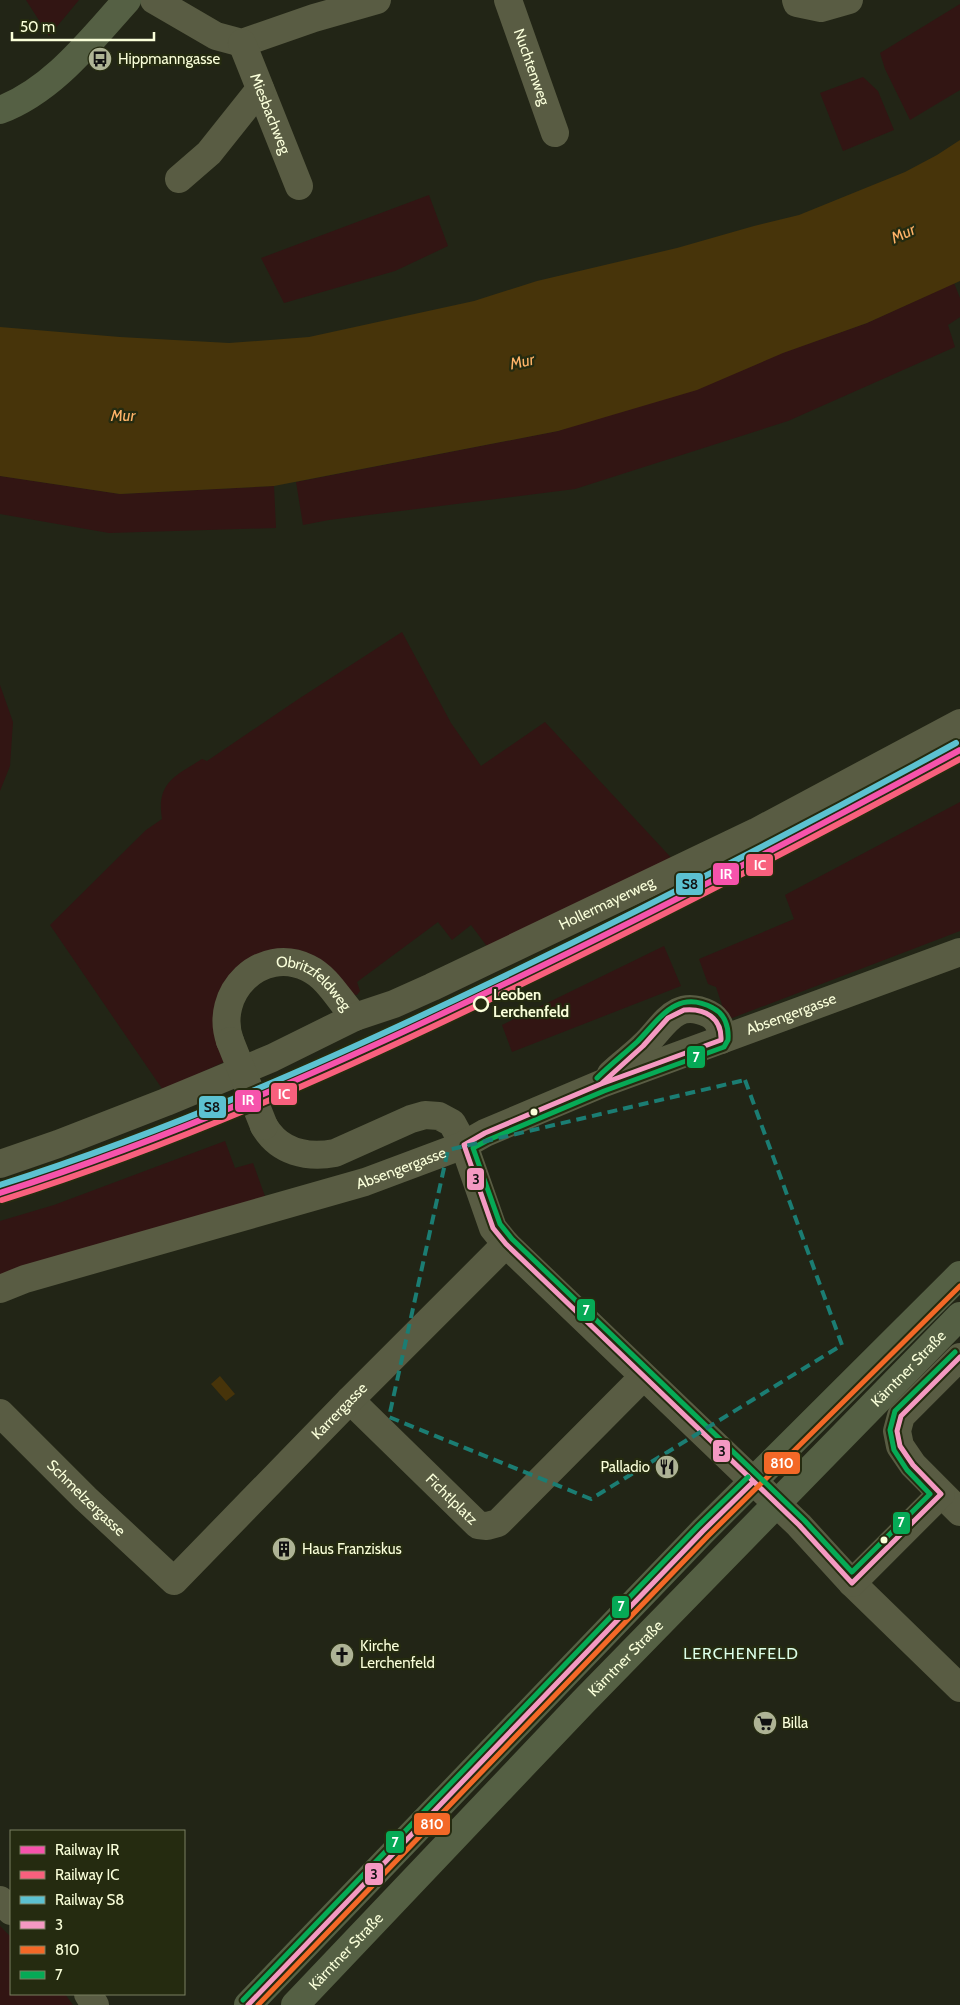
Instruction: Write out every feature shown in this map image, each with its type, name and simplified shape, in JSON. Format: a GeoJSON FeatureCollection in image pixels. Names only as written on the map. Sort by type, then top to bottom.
{"type":"FeatureCollection","features":[{"type":"Feature","properties":{"kind":"main road"},"geometry":{"type":"LineString","coordinates":[[0,110],[17,103],[53,79],[127,0]]}},
{"type":"Feature","properties":{"kind":"main road","name":"Kärntner Straße"},"geometry":{"type":"LineString","coordinates":[[248,2005],[313,1926],[689,1545],[960,1275]]}},
{"type":"Feature","properties":{"kind":"main road","name":"Kärntner Straße"},"geometry":{"type":"LineString","coordinates":[[295,2005],[583,1702],[960,1316]]}},
{"type":"Feature","properties":{"kind":"street"},"geometry":{"type":"LineString","coordinates":[[154,0],[216,36],[242,43],[314,18],[377,0]]}},
{"type":"Feature","properties":{"kind":"street","name":"Nuchtenweg"},"geometry":{"type":"LineString","coordinates":[[508,0],[556,134]]}},
{"type":"Feature","properties":{"kind":"street"},"geometry":{"type":"LineString","coordinates":[[797,2],[822,8],[849,0]]}},
{"type":"Feature","properties":{"kind":"street","name":"Miesbachweg"},"geometry":{"type":"LineString","coordinates":[[242,43],[298,186]]}},
{"type":"Feature","properties":{"kind":"street"},"geometry":{"type":"LineString","coordinates":[[179,179],[209,153],[260,89]]}},
{"type":"Feature","properties":{"kind":"street","name":"Hollermayerweg"},"geometry":{"type":"LineString","coordinates":[[356,1018],[432,987],[756,832],[898,758],[960,723]]}},
{"type":"Feature","properties":{"kind":"street","name":"Absengergasse"},"geometry":{"type":"LineString","coordinates":[[0,1289],[24,1280],[365,1182],[464,1145],[485,1133],[601,1084],[960,952]]}},
{"type":"Feature","properties":{"kind":"street","name":"Obritzfeldweg"},"geometry":{"type":"LineString","coordinates":[[0,1164],[58,1144],[166,1102],[272,1058],[356,1018],[320,975],[308,968],[284,962],[258,968],[238,984],[231,995],[225,1020],[230,1041],[264,1126],[274,1138],[284,1146],[309,1155],[322,1155],[335,1153],[411,1119],[426,1115],[439,1116],[452,1123],[464,1145]]}},
{"type":"Feature","properties":{"kind":"street"},"geometry":{"type":"LineString","coordinates":[[601,1084],[643,1046],[667,1018],[676,1013],[696,1010],[713,1016],[722,1032],[720,1040]]}},
{"type":"Feature","properties":{"kind":"street"},"geometry":{"type":"LineString","coordinates":[[464,1145],[494,1228],[506,1244],[799,1525],[852,1583],[960,1688]]}},
{"type":"Feature","properties":{"kind":"street","name":"Karrergasse"},"geometry":{"type":"LineString","coordinates":[[174,1581],[350,1400],[506,1244]]}},
{"type":"Feature","properties":{"kind":"street"},"geometry":{"type":"LineString","coordinates":[[852,1583],[950,1503],[913,1465],[900,1446],[897,1430],[901,1416],[960,1357]]}},
{"type":"Feature","properties":{"kind":"street","name":"Fichtlplatz"},"geometry":{"type":"LineString","coordinates":[[350,1400],[478,1525],[487,1526],[498,1523],[643,1377]]}},
{"type":"Feature","properties":{"kind":"street","name":"Schmelzergasse"},"geometry":{"type":"LineString","coordinates":[[0,1413],[85,1498],[174,1581]]}},
{"type":"Feature","properties":{"kind":"street"},"geometry":{"type":"LineString","coordinates":[[0,1900],[10,1910]]}},
{"type":"Feature","properties":{"kind":"highlighted area"},"geometry":{"type":"Polygon","coordinates":[[[745,1080],[842,1345],[591,1499],[389,1417],[448,1150],[745,1080]]]}},
{"type":"Feature","properties":{"kind":"shaded area"},"geometry":{"type":"Polygon","coordinates":[[[26,0],[79,0],[49,36],[26,0]]]}},
{"type":"Feature","properties":{"kind":"shaded area"},"geometry":{"type":"Polygon","coordinates":[[[960,4],[960,90],[910,120],[885,69],[880,53],[960,4]]]}},
{"type":"Feature","properties":{"kind":"shaded area"},"geometry":{"type":"Polygon","coordinates":[[[863,77],[878,91],[894,130],[843,151],[820,93],[863,77]]]}},
{"type":"Feature","properties":{"kind":"shaded area"},"geometry":{"type":"Polygon","coordinates":[[[429,195],[448,246],[395,271],[284,303],[261,258],[429,195]]]}},
{"type":"Feature","properties":{"kind":"shaded area"},"geometry":{"type":"Polygon","coordinates":[[[954,283],[960,298],[960,317],[948,325],[955,347],[788,421],[575,489],[329,520],[303,525],[296,482],[558,431],[867,323],[954,283]]]}},
{"type":"Feature","properties":{"kind":"shaded area"},"geometry":{"type":"Polygon","coordinates":[[[0,476],[120,494],[274,486],[276,528],[109,533],[0,514],[0,476]]]}},
{"type":"Feature","properties":{"kind":"shaded area"},"geometry":{"type":"Polygon","coordinates":[[[402,632],[451,723],[481,766],[545,722],[677,864],[489,949],[471,925],[452,940],[438,922],[357,982],[360,991],[357,995],[348,994],[247,962],[224,1062],[163,1090],[50,925],[146,830],[162,819],[162,797],[165,789],[176,776],[202,759],[207,761],[402,632]]]}},
{"type":"Feature","properties":{"kind":"shaded area"},"geometry":{"type":"Polygon","coordinates":[[[0,685],[13,722],[10,766],[0,791],[0,685]]]}},
{"type":"Feature","properties":{"kind":"shaded area"},"geometry":{"type":"Polygon","coordinates":[[[960,802],[960,931],[727,1020],[716,987],[708,984],[699,959],[794,919],[785,895],[960,802]]]}},
{"type":"Feature","properties":{"kind":"shaded area"},"geometry":{"type":"Polygon","coordinates":[[[664,946],[681,986],[512,1052],[502,1025],[664,946]]]}},
{"type":"Feature","properties":{"kind":"shaded area"},"geometry":{"type":"Polygon","coordinates":[[[225,1141],[235,1168],[253,1163],[266,1199],[0,1280],[0,1221],[54,1205],[225,1141]]]}},
{"type":"Feature","properties":{"kind":"shaded area"},"geometry":{"type":"Polygon","coordinates":[[[0,1926],[10,1936],[10,1995],[66,1995],[73,2005],[0,2005],[0,1926]]]}},
{"type":"Feature","properties":{"kind":"water","name":"Mur"},"geometry":{"type":"Polygon","coordinates":[[[960,140],[960,281],[867,323],[783,353],[697,390],[558,431],[274,486],[120,494],[0,476],[0,327],[120,337],[229,343],[309,337],[474,301],[537,281],[677,248],[799,215],[905,172],[960,140]]]}},
{"type":"Feature","properties":{"kind":"water"},"geometry":{"type":"Polygon","coordinates":[[[220,1376],[235,1394],[226,1401],[211,1384],[220,1376]]]}},
{"type":"Feature","properties":{"kind":"rail line","name":"S8"},"geometry":{"type":"LineString","coordinates":[[0,1185],[187,1118],[309,1067],[370,1039],[490,983],[666,896],[783,836],[956,743]]}},
{"type":"Feature","properties":{"kind":"rail line","name":"IR"},"geometry":{"type":"LineString","coordinates":[[0,1193],[64,1172],[189,1125],[313,1073],[435,1017],[671,902],[960,750]]}},
{"type":"Feature","properties":{"kind":"rail line","name":"IC"},"geometry":{"type":"LineString","coordinates":[[2,1200],[66,1179],[191,1132],[315,1081],[437,1025],[672,910],[960,759]]}},
{"type":"Feature","properties":{"kind":"transit line","name":"7"},"geometry":{"type":"LineString","coordinates":[[597,1078],[637,1042],[661,1016],[678,1004],[700,1003],[713,1008],[721,1014],[725,1021],[728,1030],[728,1040],[724,1047],[604,1091],[473,1148],[500,1224],[512,1239],[804,1520],[852,1572],[930,1494],[907,1470],[894,1450],[890,1430],[895,1411],[955,1352]]}},
{"type":"Feature","properties":{"kind":"transit line","name":"3"},"geometry":{"type":"LineString","coordinates":[[684,1010],[699,1011],[711,1016],[719,1026],[721,1040],[601,1084],[643,1046],[668,1018],[684,1010]]}},
{"type":"Feature","properties":{"kind":"transit line","name":"3"},"geometry":{"type":"LineString","coordinates":[[601,1084],[485,1133],[464,1145],[493,1228],[506,1244],[799,1525],[852,1583]]}},
{"type":"Feature","properties":{"kind":"transit line","name":"810"},"geometry":{"type":"LineString","coordinates":[[258,2005],[708,1536],[960,1286]]}},
{"type":"Feature","properties":{"kind":"transit line","name":"3"},"geometry":{"type":"LineString","coordinates":[[941,1494],[913,1465],[900,1446],[897,1431],[901,1416],[960,1357]]}},
{"type":"Feature","properties":{"kind":"transit line","name":"7"},"geometry":{"type":"LineString","coordinates":[[243,2000],[698,1526],[748,1477]]}},
{"type":"Feature","properties":{"kind":"transit line","name":"3"},"geometry":{"type":"LineString","coordinates":[[248,2005],[703,1531],[753,1482]]}},
{"type":"Feature","properties":{"kind":"transit line","name":"3"},"geometry":{"type":"LineString","coordinates":[[852,1583],[941,1494]]}},
{"type":"Feature","properties":{"kind":"place","name":"Hippmanngasse"},"geometry":{"type":"Point","coordinates":[100,59]}},
{"type":"Feature","properties":{"kind":"place","name":"Leoben Lerchenfeld"},"geometry":{"type":"Point","coordinates":[481,1004]}},
{"type":"Feature","properties":{"kind":"place","name":"Palladio"},"geometry":{"type":"Point","coordinates":[667,1467]}},
{"type":"Feature","properties":{"kind":"place","name":"Haus Franziskus"},"geometry":{"type":"Point","coordinates":[284,1549]}},
{"type":"Feature","properties":{"kind":"place","name":"Kirche Lerchenfeld"},"geometry":{"type":"Point","coordinates":[342,1655]}},
{"type":"Feature","properties":{"kind":"place","name":"Billa"},"geometry":{"type":"Point","coordinates":[765,1723]}},
{"type":"Feature","properties":{"kind":"district","name":"LERCHENFELD"},"geometry":{"type":"Point","coordinates":[741,1653]}}]}
